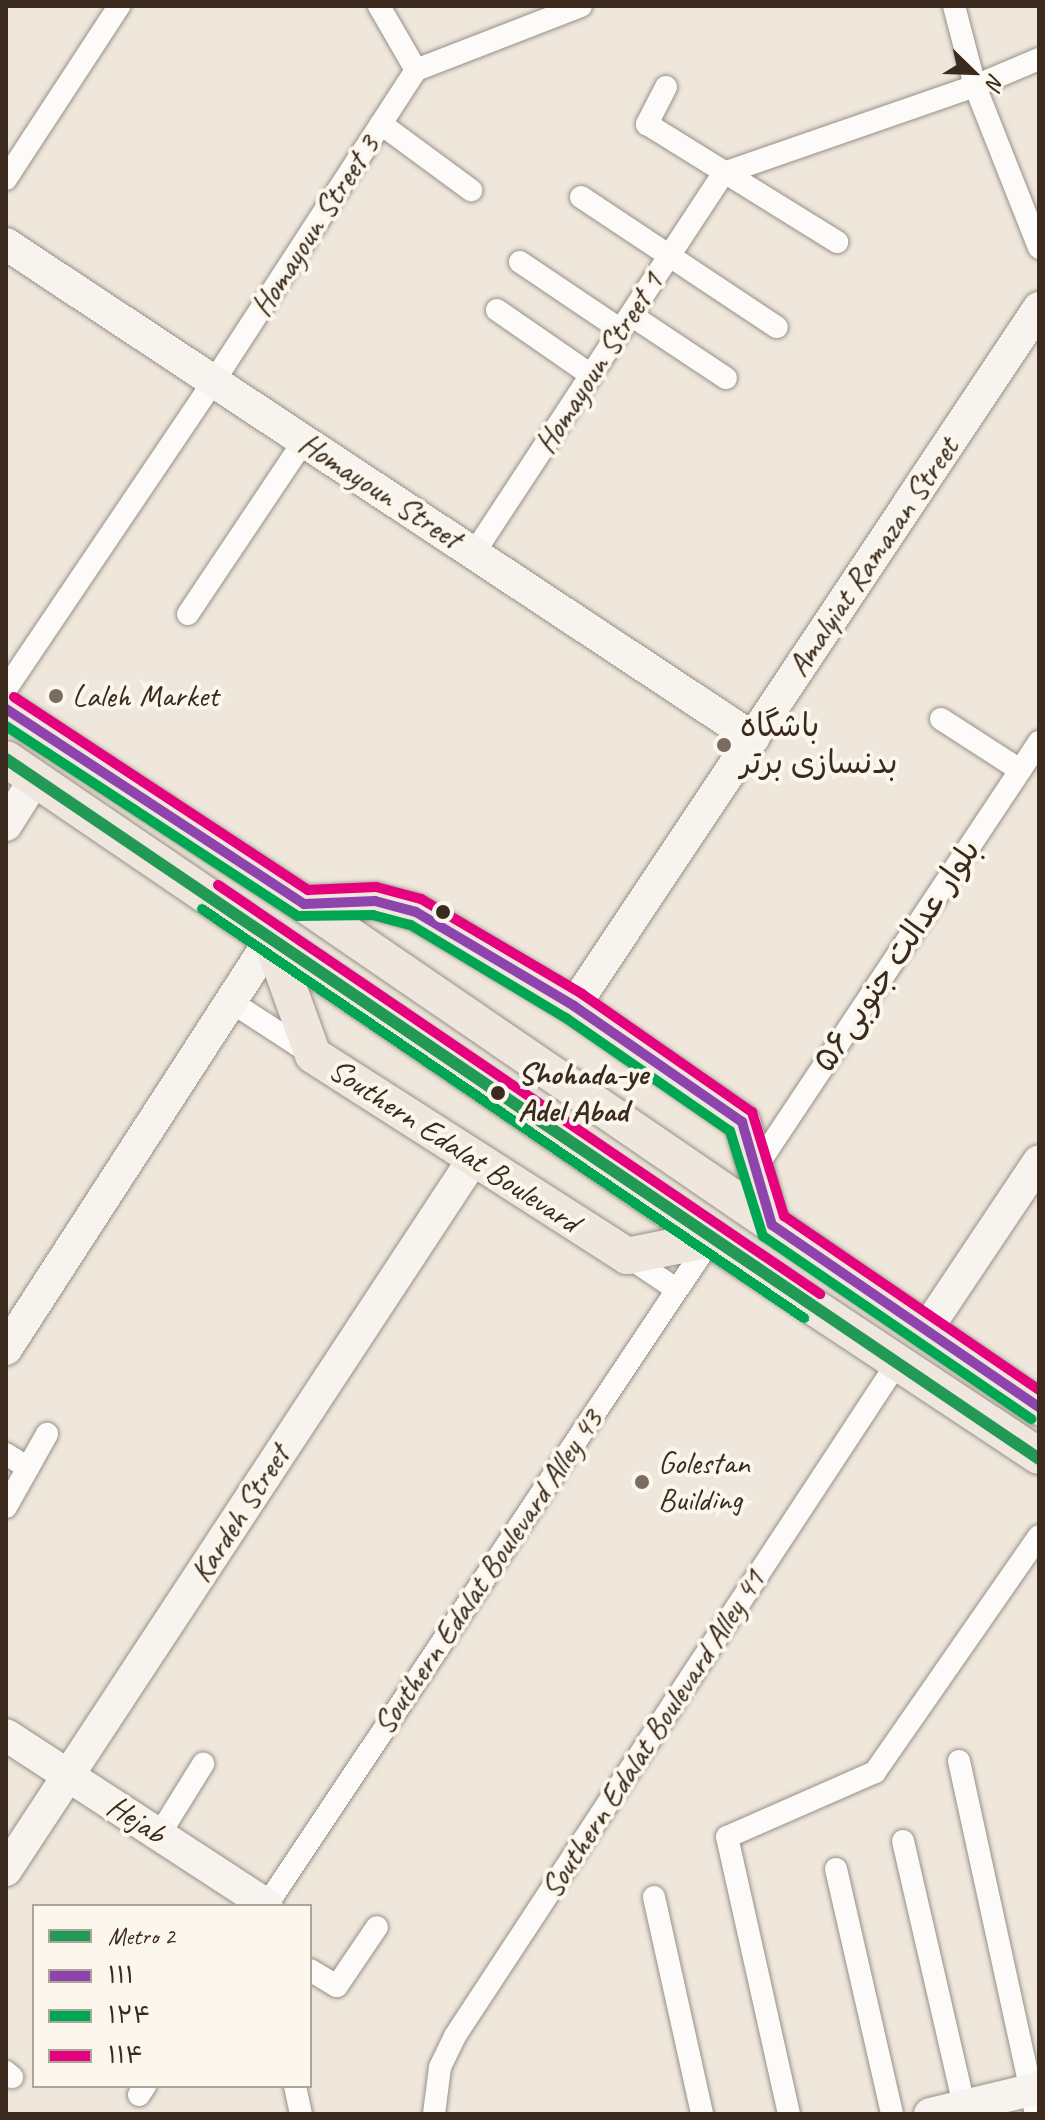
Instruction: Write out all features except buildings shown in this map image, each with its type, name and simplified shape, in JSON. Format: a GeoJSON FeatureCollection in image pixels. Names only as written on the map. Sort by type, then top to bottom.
{"type":"FeatureCollection","features":[{"type":"Feature","properties":{"kind":"main road"},"geometry":{"type":"LineString","coordinates":[[6,709],[304,904],[1039,1407]]}},
{"type":"Feature","properties":{"kind":"main road","name":"Southern Edalat Boulevard"},"geometry":{"type":"LineString","coordinates":[[21,769],[711,1239],[1039,1456]]}},
{"type":"Feature","properties":{"kind":"main road"},"geometry":{"type":"LineString","coordinates":[[304,904],[375,901],[416,912],[574,1006],[742,1122],[772,1225]]}},
{"type":"Feature","properties":{"kind":"main road","name":"Southern Edalat Boulevard"},"geometry":{"type":"LineString","coordinates":[[271,939],[313,1055],[627,1256]]}},
{"type":"Feature","properties":{"kind":"main road"},"geometry":{"type":"LineString","coordinates":[[627,1256],[711,1239]]}},
{"type":"Feature","properties":{"kind":"street"},"geometry":{"type":"LineString","coordinates":[[6,179],[119,6]]}},
{"type":"Feature","properties":{"kind":"street"},"geometry":{"type":"LineString","coordinates":[[379,6],[416,70],[581,6]]}},
{"type":"Feature","properties":{"kind":"street"},"geometry":{"type":"LineString","coordinates":[[954,6],[975,86],[1039,248]]}},
{"type":"Feature","properties":{"kind":"street"},"geometry":{"type":"LineString","coordinates":[[724,173],[975,86],[1039,59]]}},
{"type":"Feature","properties":{"kind":"street","name":"Homayoun Street 3"},"geometry":{"type":"LineString","coordinates":[[6,689],[214,381],[416,70]]}},
{"type":"Feature","properties":{"kind":"street"},"geometry":{"type":"LineString","coordinates":[[666,87],[647,124],[837,242]]}},
{"type":"Feature","properties":{"kind":"street"},"geometry":{"type":"LineString","coordinates":[[381,124],[471,190]]}},
{"type":"Feature","properties":{"kind":"street","name":"Homayoun Street 1"},"geometry":{"type":"LineString","coordinates":[[474,553],[724,173]]}},
{"type":"Feature","properties":{"kind":"street"},"geometry":{"type":"LineString","coordinates":[[581,197],[777,327]]}},
{"type":"Feature","properties":{"kind":"street","name":"Homayoun Street"},"geometry":{"type":"LineString","coordinates":[[6,244],[753,738]]}},
{"type":"Feature","properties":{"kind":"street"},"geometry":{"type":"LineString","coordinates":[[520,262],[726,378]]}},
{"type":"Feature","properties":{"kind":"street","name":"Amalyiat Ramazan Street"},"geometry":{"type":"LineString","coordinates":[[574,1006],[1039,308]]}},
{"type":"Feature","properties":{"kind":"street"},"geometry":{"type":"LineString","coordinates":[[497,310],[591,375]]}},
{"type":"Feature","properties":{"kind":"street"},"geometry":{"type":"LineString","coordinates":[[188,614],[304,441]]}},
{"type":"Feature","properties":{"kind":"street"},"geometry":{"type":"LineString","coordinates":[[941,719],[1020,770]]}},
{"type":"Feature","properties":{"kind":"street","name":"بلوار عدالت جنوبی۵۶"},"geometry":{"type":"LineString","coordinates":[[755,1169],[1039,742]]}},
{"type":"Feature","properties":{"kind":"street"},"geometry":{"type":"LineString","coordinates":[[6,825],[21,769]]}},
{"type":"Feature","properties":{"kind":"street"},"geometry":{"type":"LineString","coordinates":[[6,1349],[271,939]]}},
{"type":"Feature","properties":{"kind":"street"},"geometry":{"type":"LineString","coordinates":[[230,1001],[313,1055]]}},
{"type":"Feature","properties":{"kind":"street","name":"Kardeh Street"},"geometry":{"type":"LineString","coordinates":[[6,1870],[474,1158]]}},
{"type":"Feature","properties":{"kind":"street"},"geometry":{"type":"LineString","coordinates":[[926,1330],[1039,1161]]}},
{"type":"Feature","properties":{"kind":"street","name":"Southern Edalat Boulevard Alley 43"},"geometry":{"type":"LineString","coordinates":[[267,1904],[711,1239]]}},
{"type":"Feature","properties":{"kind":"street"},"geometry":{"type":"LineString","coordinates":[[627,1256],[676,1289]]}},
{"type":"Feature","properties":{"kind":"street","name":"Southern Edalat Boulevard Alley 41"},"geometry":{"type":"LineString","coordinates":[[434,2114],[440,2067],[455,2036],[897,1363]]}},
{"type":"Feature","properties":{"kind":"street"},"geometry":{"type":"LineString","coordinates":[[6,1507],[47,1434]]}},
{"type":"Feature","properties":{"kind":"street"},"geometry":{"type":"LineString","coordinates":[[6,1454],[28,1468]]}},
{"type":"Feature","properties":{"kind":"street"},"geometry":{"type":"LineString","coordinates":[[789,2114],[727,1837],[875,1772],[1039,1536]]}},
{"type":"Feature","properties":{"kind":"street","name":"Hejab"},"geometry":{"type":"LineString","coordinates":[[6,1735],[263,1904]]}},
{"type":"Feature","properties":{"kind":"street"},"geometry":{"type":"LineString","coordinates":[[930,2114],[964,2106],[1035,2097],[959,1761]]}},
{"type":"Feature","properties":{"kind":"street"},"geometry":{"type":"LineString","coordinates":[[159,1835],[203,1764]]}},
{"type":"Feature","properties":{"kind":"street"},"geometry":{"type":"LineString","coordinates":[[903,1841],[964,2106]]}},
{"type":"Feature","properties":{"kind":"street"},"geometry":{"type":"LineString","coordinates":[[836,1869],[892,2114]]}},
{"type":"Feature","properties":{"kind":"street"},"geometry":{"type":"LineString","coordinates":[[654,1897],[702,2114]]}},
{"type":"Feature","properties":{"kind":"street"},"geometry":{"type":"LineString","coordinates":[[312,1971],[337,1986],[377,1927]]}},
{"type":"Feature","properties":{"kind":"street"},"geometry":{"type":"LineString","coordinates":[[295,2088],[301,2114]]}},
{"type":"Feature","properties":{"kind":"metro line","name":"2"},"geometry":{"type":"LineString","coordinates":[[6,759],[1039,1459]]}},
{"type":"Feature","properties":{"kind":"transit line","name":"۱۱۴"},"geometry":{"type":"LineString","coordinates":[[14,697],[308,890],[376,887],[421,899],[582,994],[752,1112],[784,1216],[1039,1390]]}},
{"type":"Feature","properties":{"kind":"transit line","name":"۱۱۱"},"geometry":{"type":"LineString","coordinates":[[6,709],[304,904],[375,901],[416,912],[574,1006],[742,1122],[772,1225],[1039,1407]]}},
{"type":"Feature","properties":{"kind":"transit line","name":"۱۲۴"},"geometry":{"type":"LineString","coordinates":[[6,726],[298,916],[373,915],[411,925],[566,1018],[730,1131],[763,1236],[1031,1419]]}},
{"type":"Feature","properties":{"kind":"transit line","name":"۱۱۴"},"geometry":{"type":"LineString","coordinates":[[218,885],[820,1294]]}},
{"type":"Feature","properties":{"kind":"transit line","name":"۱۱۱"},"geometry":{"type":"LineString","coordinates":[[210,897],[812,1306]]}},
{"type":"Feature","properties":{"kind":"transit line","name":"۱۲۴"},"geometry":{"type":"LineString","coordinates":[[202,909],[804,1318]]}},
{"type":"Feature","properties":{"kind":"place","name":"Laleh Market"},"geometry":{"type":"Point","coordinates":[56,696]}},
{"type":"Feature","properties":{"kind":"place","name":"باشگاه بدنسازی برتر"},"geometry":{"type":"Point","coordinates":[724,745]}},
{"type":"Feature","properties":{"kind":"place","name":"Shohada-ye Adel Abad"},"geometry":{"type":"Point","coordinates":[498,1093]}},
{"type":"Feature","properties":{"kind":"place","name":"Golestan Building"},"geometry":{"type":"Point","coordinates":[642,1482]}}]}
